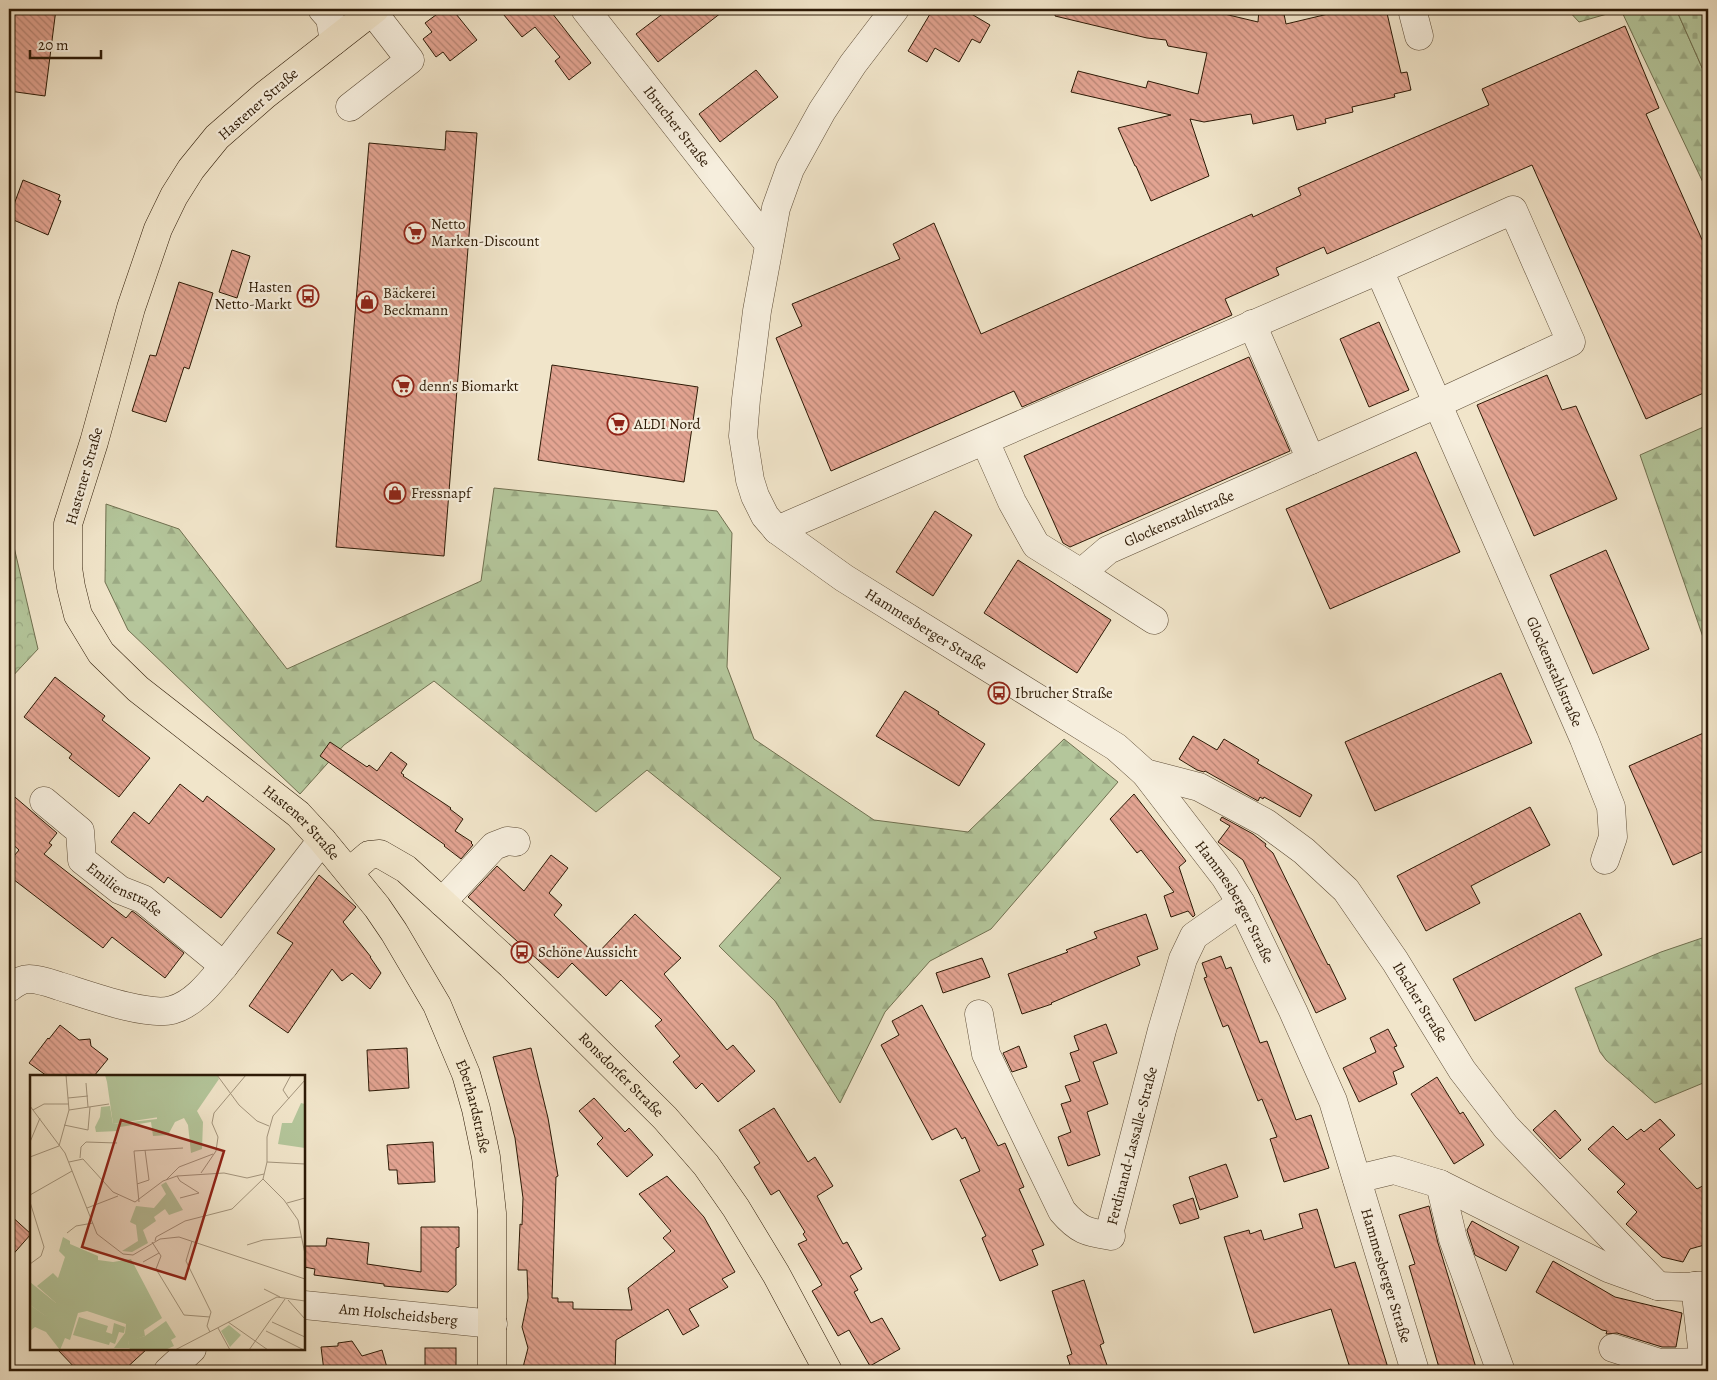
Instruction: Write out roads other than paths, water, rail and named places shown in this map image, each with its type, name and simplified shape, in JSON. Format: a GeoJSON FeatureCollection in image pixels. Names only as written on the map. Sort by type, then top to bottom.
{"type":"FeatureCollection","features":[{"type":"Feature","properties":{"kind":"main road","name":"Hastener Straße"},"geometry":{"type":"LineString","coordinates":[[349,872],[298,814],[138,689],[101,653],[78,615],[70,587],[68,524],[94,442],[131,308],[158,229],[174,196],[191,170],[218,137],[265,95],[373,10]]}},
{"type":"Feature","properties":{"kind":"main road","name":"Ronsdorfer Straße"},"geometry":{"type":"LineString","coordinates":[[349,872],[369,855],[380,854],[406,869],[511,965],[664,1118],[706,1165],[736,1208],[776,1274],[828,1371]]}},
{"type":"Feature","properties":{"kind":"main road","name":"Eberhardstraße"},"geometry":{"type":"LineString","coordinates":[[349,872],[394,932],[437,1005],[466,1074],[476,1109],[486,1157],[492,1213],[492,1371]]}},
{"type":"Feature","properties":{"kind":"street"},"geometry":{"type":"LineString","coordinates":[[322,9],[330,18],[334,41]]}},
{"type":"Feature","properties":{"kind":"street","name":"Ibrucher Straße"},"geometry":{"type":"LineString","coordinates":[[586,9],[769,244]]}},
{"type":"Feature","properties":{"kind":"street","name":"Hammesberger Straße"},"geometry":{"type":"LineString","coordinates":[[896,9],[852,64],[822,111],[790,169],[776,208],[757,311],[746,399],[743,436],[752,488],[765,516],[777,530],[844,578],[1116,747],[1145,773],[1209,854],[1241,903],[1293,1011],[1333,1101],[1415,1371]]}},
{"type":"Feature","properties":{"kind":"street"},"geometry":{"type":"LineString","coordinates":[[1412,9],[1419,36]]}},
{"type":"Feature","properties":{"kind":"street"},"geometry":{"type":"LineString","coordinates":[[350,107],[410,60],[373,10]]}},
{"type":"Feature","properties":{"kind":"street"},"geometry":{"type":"LineString","coordinates":[[777,530],[1379,270],[1513,210],[1571,342],[1437,404]]}},
{"type":"Feature","properties":{"kind":"street","name":"Glockenstahlstraße"},"geometry":{"type":"LineString","coordinates":[[1379,270],[1584,739],[1611,807],[1613,837],[1605,860]]}},
{"type":"Feature","properties":{"kind":"street"},"geometry":{"type":"LineString","coordinates":[[1252,324],[1311,460]]}},
{"type":"Feature","properties":{"kind":"street","name":"Glockenstahlstraße"},"geometry":{"type":"LineString","coordinates":[[1081,573],[1108,550],[1437,404]]}},
{"type":"Feature","properties":{"kind":"street"},"geometry":{"type":"LineString","coordinates":[[985,441],[1012,502],[1036,545],[1154,620]]}},
{"type":"Feature","properties":{"kind":"street","name":"Ibacher Straße"},"geometry":{"type":"LineString","coordinates":[[1145,773],[1199,787],[1266,824],[1304,852],[1346,890],[1395,961],[1462,1070],[1489,1107],[1658,1286]]}},
{"type":"Feature","properties":{"kind":"street","name":"Emilienstraße"},"geometry":{"type":"LineString","coordinates":[[44,801],[80,831],[82,860],[120,890],[143,899],[224,966]]}},
{"type":"Feature","properties":{"kind":"street"},"geometry":{"type":"LineString","coordinates":[[9,988],[28,979],[46,982],[130,1007],[158,1011],[171,1010],[185,1004],[209,985],[322,840]]}},
{"type":"Feature","properties":{"kind":"street"},"geometry":{"type":"LineString","coordinates":[[442,902],[494,846],[506,841],[516,842]]}},
{"type":"Feature","properties":{"kind":"street","name":"Ferdinand-Lassalle-Straße"},"geometry":{"type":"LineString","coordinates":[[978,1014],[986,1054],[1062,1211],[1072,1223],[1086,1232],[1112,1236],[1110,1230],[1162,1030],[1183,959],[1194,936],[1241,903]]}},
{"type":"Feature","properties":{"kind":"street"},"geometry":{"type":"LineString","coordinates":[[1357,1179],[1394,1170],[1440,1184],[1608,1268],[1658,1286],[1701,1285],[1702,1346],[1708,1361],[1660,1363],[1613,1348]]}},
{"type":"Feature","properties":{"kind":"street"},"geometry":{"type":"LineString","coordinates":[[1440,1184],[1453,1239],[1500,1369],[1499,1371]]}},
{"type":"Feature","properties":{"kind":"street","name":"Am Holscheidsberg"},"geometry":{"type":"LineString","coordinates":[[305,1305],[493,1324]]}},
{"type":"Feature","properties":{"kind":"street"},"geometry":{"type":"LineString","coordinates":[[168,1371],[191,1350]]}},
{"type":"Feature","properties":{"kind":"place","name":"Netto Marken-Discount"},"geometry":{"type":"Point","coordinates":[415,233]}},
{"type":"Feature","properties":{"kind":"place","name":"Hasten Netto-Markt"},"geometry":{"type":"Point","coordinates":[308,296]}},
{"type":"Feature","properties":{"kind":"place","name":"Bäckerei Beckmann"},"geometry":{"type":"Point","coordinates":[367,302]}},
{"type":"Feature","properties":{"kind":"place","name":"denn's Biomarkt"},"geometry":{"type":"Point","coordinates":[403,386]}},
{"type":"Feature","properties":{"kind":"place","name":"ALDI Nord"},"geometry":{"type":"Point","coordinates":[618,424]}},
{"type":"Feature","properties":{"kind":"place","name":"Fressnapf"},"geometry":{"type":"Point","coordinates":[395,493]}},
{"type":"Feature","properties":{"kind":"place","name":"Ibrucher Straße"},"geometry":{"type":"Point","coordinates":[999,693]}},
{"type":"Feature","properties":{"kind":"place","name":"Schöne Aussicht"},"geometry":{"type":"Point","coordinates":[522,952]}}]}
